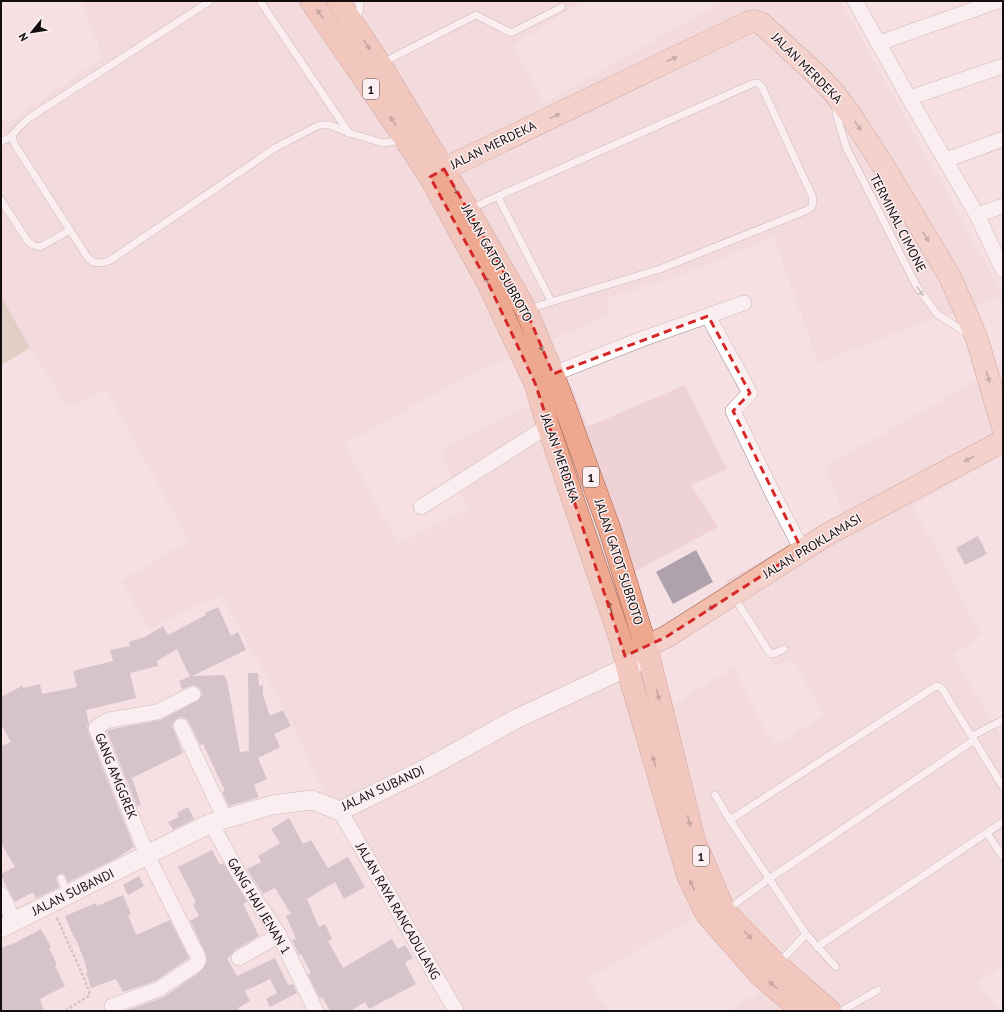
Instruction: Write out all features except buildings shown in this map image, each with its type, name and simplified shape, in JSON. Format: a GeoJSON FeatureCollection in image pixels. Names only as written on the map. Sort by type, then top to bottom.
{"type":"FeatureCollection","features":[{"type":"Feature","properties":{"kind":"highway","name":"JALAN MERDEKA"},"geometry":{"type":"LineString","coordinates":[[311,1],[406,140],[437,173],[489,285],[515,314],[548,426],[589,544]]}},
{"type":"Feature","properties":{"kind":"highway","name":"JALAN GATOT SUBROTO"},"geometry":{"type":"LineString","coordinates":[[338,1],[380,64],[437,173],[468,211],[515,314],[553,374],[610,530],[647,652],[694,840],[725,912],[777,965],[830,1011]]}},
{"type":"Feature","properties":{"kind":"highway","name":"JALAN GATOT SUBROTO"},"geometry":{"type":"LineString","coordinates":[[589,544],[626,661],[688,876],[707,915],[759,974],[802,1011]]}},
{"type":"Feature","properties":{"kind":"main road","name":"JALAN MERDEKA"},"geometry":{"type":"LineString","coordinates":[[437,173],[749,22],[754,21],[765,26],[835,94],[850,114],[886,170],[948,275],[976,339],[1003,428]]}},
{"type":"Feature","properties":{"kind":"main road","name":"JALAN PROKLAMASI"},"geometry":{"type":"LineString","coordinates":[[626,661],[647,652],[666,637],[828,534],[1003,441]]}},
{"type":"Feature","properties":{"kind":"street"},"geometry":{"type":"LineString","coordinates":[[856,1],[909,98],[977,215],[1003,270]]}},
{"type":"Feature","properties":{"kind":"street"},"geometry":{"type":"LineString","coordinates":[[879,43],[998,1]]}},
{"type":"Feature","properties":{"kind":"street"},"geometry":{"type":"LineString","coordinates":[[909,98],[1003,66]]}},
{"type":"Feature","properties":{"kind":"street"},"geometry":{"type":"LineString","coordinates":[[946,160],[1003,139]]}},
{"type":"Feature","properties":{"kind":"street"},"geometry":{"type":"LineString","coordinates":[[977,215],[1003,206]]}},
{"type":"Feature","properties":{"kind":"street"},"geometry":{"type":"LineString","coordinates":[[553,374],[642,339],[744,303]]}},
{"type":"Feature","properties":{"kind":"street"},"geometry":{"type":"LineString","coordinates":[[708,316],[750,393],[733,411],[802,550]]}},
{"type":"Feature","properties":{"kind":"street"},"geometry":{"type":"LineString","coordinates":[[421,507],[548,426]]}},
{"type":"Feature","properties":{"kind":"street","name":"JALAN SUBANDI"},"geometry":{"type":"LineString","coordinates":[[8,925],[50,903],[65,886],[147,855],[218,821],[272,805],[312,800],[340,811],[429,767],[626,661]]}},
{"type":"Feature","properties":{"kind":"street","name":"GANG AMGGREK"},"geometry":{"type":"LineString","coordinates":[[147,855],[96,728],[109,720],[157,712],[193,694]]}},
{"type":"Feature","properties":{"kind":"street","name":"GANG HAJI JENAN 1"},"geometry":{"type":"LineString","coordinates":[[181,726],[239,874],[280,935],[316,1011]]}},
{"type":"Feature","properties":{"kind":"street","name":"JALAN RAYA RANCADULANG"},"geometry":{"type":"LineString","coordinates":[[340,811],[456,1011]]}},
{"type":"Feature","properties":{"kind":"street"},"geometry":{"type":"LineString","coordinates":[[112,1006],[159,989],[198,962],[195,951],[147,855]]}},
{"type":"Feature","properties":{"kind":"street"},"geometry":{"type":"LineString","coordinates":[[1,894],[8,925]]}},
{"type":"Feature","properties":{"kind":"street"},"geometry":{"type":"LineString","coordinates":[[239,958],[280,935]]}},
{"type":"Feature","properties":{"kind":"lane"},"geometry":{"type":"LineString","coordinates":[[1,142],[12,136],[29,118],[210,1]]}},
{"type":"Feature","properties":{"kind":"lane"},"geometry":{"type":"LineString","coordinates":[[260,1],[349,133]]}},
{"type":"Feature","properties":{"kind":"lane"},"geometry":{"type":"LineString","coordinates":[[354,24],[360,10],[359,1]]}},
{"type":"Feature","properties":{"kind":"lane"},"geometry":{"type":"LineString","coordinates":[[380,64],[476,15],[511,33],[562,7]]}},
{"type":"Feature","properties":{"kind":"lane"},"geometry":{"type":"LineString","coordinates":[[468,211],[754,83],[758,83],[762,87],[813,198],[812,206],[805,211],[660,269],[551,301],[515,314]]}},
{"type":"Feature","properties":{"kind":"lane","name":"TERMINAL CIMONE"},"geometry":{"type":"LineString","coordinates":[[835,94],[836,113],[846,147],[916,285],[937,314],[976,339]]}},
{"type":"Feature","properties":{"kind":"lane"},"geometry":{"type":"LineString","coordinates":[[12,136],[14,145],[88,258],[94,262],[102,264],[109,261],[275,148],[319,125],[330,126],[383,143],[406,140]]}},
{"type":"Feature","properties":{"kind":"lane"},"geometry":{"type":"LineString","coordinates":[[498,197],[551,301]]}},
{"type":"Feature","properties":{"kind":"lane"},"geometry":{"type":"LineString","coordinates":[[1,200],[27,240],[33,245],[40,247],[70,230]]}},
{"type":"Feature","properties":{"kind":"lane"},"geometry":{"type":"LineString","coordinates":[[732,595],[769,652],[773,654],[784,648]]}},
{"type":"Feature","properties":{"kind":"lane"},"geometry":{"type":"LineString","coordinates":[[730,820],[936,686],[943,690],[1003,787]]}},
{"type":"Feature","properties":{"kind":"lane"},"geometry":{"type":"LineString","coordinates":[[725,912],[769,879],[973,738],[1003,720]]}},
{"type":"Feature","properties":{"kind":"lane"},"geometry":{"type":"LineString","coordinates":[[715,795],[806,934],[836,968]]}},
{"type":"Feature","properties":{"kind":"lane"},"geometry":{"type":"LineString","coordinates":[[817,947],[1003,822]]}},
{"type":"Feature","properties":{"kind":"lane"},"geometry":{"type":"LineString","coordinates":[[987,833],[1003,857]]}},
{"type":"Feature","properties":{"kind":"lane"},"geometry":{"type":"LineString","coordinates":[[777,965],[806,934]]}},
{"type":"Feature","properties":{"kind":"lane"},"geometry":{"type":"LineString","coordinates":[[841,1011],[878,990]]}},
{"type":"Feature","properties":{"kind":"path"},"geometry":{"type":"LineString","coordinates":[[50,903],[87,985],[90,996],[65,1011]]}},
{"type":"Feature","properties":{"kind":"highlighted area"},"geometry":{"type":"Polygon","coordinates":[[[444,169],[526,310],[553,374],[708,316],[750,393],[733,411],[802,550],[666,637],[625,656],[535,383],[489,285],[430,177],[444,169]]]}},
{"type":"Feature","properties":{"kind":"shaded area"},"geometry":{"type":"Polygon","coordinates":[[[81,1],[583,1],[513,45],[544,104],[722,1],[841,1],[1003,296],[920,324],[818,363],[774,237],[680,275],[606,299],[610,315],[474,373],[344,444],[398,544],[468,509],[440,451],[571,384],[587,427],[685,385],[727,469],[691,485],[718,527],[632,573],[674,704],[734,667],[774,746],[825,715],[793,661],[774,666],[726,581],[844,515],[825,467],[1003,365],[1003,454],[913,506],[981,635],[953,656],[1003,738],[1003,965],[978,982],[1000,1011],[729,1011],[795,969],[727,899],[587,979],[608,1011],[461,1011],[324,793],[289,717],[221,595],[149,628],[121,581],[189,541],[106,389],[68,407],[30,348],[1,296],[1,118],[7,123],[103,58],[81,1]]]}},
{"type":"Feature","properties":{"kind":"shaded area"},"geometry":{"type":"Polygon","coordinates":[[[1,296],[30,348],[1,365],[1,296]]]}}]}
